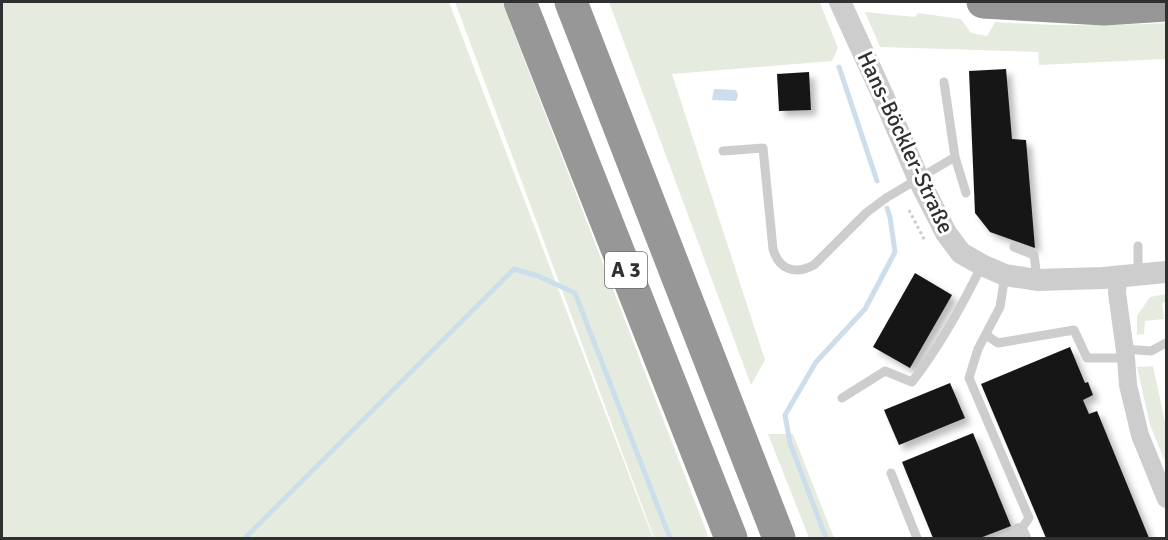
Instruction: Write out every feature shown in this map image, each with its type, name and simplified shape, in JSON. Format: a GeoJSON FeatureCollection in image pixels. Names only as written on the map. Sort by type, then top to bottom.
{"type":"FeatureCollection","features":[{"type":"Feature","properties":{"kind":"highway","name":"A 3"},"geometry":{"type":"LineString","coordinates":[[520,2],[731,538]]}},
{"type":"Feature","properties":{"kind":"highway","name":"A 3"},"geometry":{"type":"LineString","coordinates":[[571,2],[779,538]]}},
{"type":"Feature","properties":{"kind":"highway"},"geometry":{"type":"LineString","coordinates":[[983,2],[1104,9],[1167,5]]}},
{"type":"Feature","properties":{"kind":"street","name":"Hans-Böckler-Straße"},"geometry":{"type":"LineString","coordinates":[[840,2],[918,178],[946,233],[961,253],[1005,275],[1037,280],[1167,272]]}},
{"type":"Feature","properties":{"kind":"street"},"geometry":{"type":"LineString","coordinates":[[1128,275],[1118,293],[1128,385],[1140,435],[1167,499]]}},
{"type":"Feature","properties":{"kind":"lane"},"geometry":{"type":"LineString","coordinates":[[944,82],[955,157],[966,193]]}},
{"type":"Feature","properties":{"kind":"lane"},"geometry":{"type":"LineString","coordinates":[[723,151],[763,148],[773,249],[779,263],[796,270],[814,265],[866,213],[886,198],[955,157]]}},
{"type":"Feature","properties":{"kind":"lane"},"geometry":{"type":"LineString","coordinates":[[1128,275],[1138,246]]}},
{"type":"Feature","properties":{"kind":"lane"},"geometry":{"type":"LineString","coordinates":[[1014,247],[1034,255],[1037,280]]}},
{"type":"Feature","properties":{"kind":"lane"},"geometry":{"type":"LineString","coordinates":[[843,398],[885,371],[912,382],[931,358],[982,265]]}},
{"type":"Feature","properties":{"kind":"lane"},"geometry":{"type":"LineString","coordinates":[[1005,275],[1000,307],[978,349],[969,378],[1029,518],[1015,536]]}},
{"type":"Feature","properties":{"kind":"lane"},"geometry":{"type":"LineString","coordinates":[[986,335],[998,342],[1074,330],[1087,358],[1151,351],[1167,343]]}},
{"type":"Feature","properties":{"kind":"lane"},"geometry":{"type":"LineString","coordinates":[[891,473],[917,538]]}},
{"type":"Feature","properties":{"kind":"shaded area"},"geometry":{"type":"Polygon","coordinates":[[[2,2],[449,2],[653,538],[2,538],[2,2]]]}},
{"type":"Feature","properties":{"kind":"shaded area"},"geometry":{"type":"Polygon","coordinates":[[[455,2],[502,2],[709,538],[654,538],[455,2]]]}},
{"type":"Feature","properties":{"kind":"shaded area"},"geometry":{"type":"Polygon","coordinates":[[[609,2],[820,3],[838,48],[832,61],[672,74],[765,360],[751,385],[609,2]]]}},
{"type":"Feature","properties":{"kind":"shaded area"},"geometry":{"type":"Polygon","coordinates":[[[865,12],[915,17],[918,13],[961,19],[971,33],[987,36],[995,22],[1080,25],[1166,23],[1166,59],[1039,65],[1038,52],[880,47],[865,12]]]}},
{"type":"Feature","properties":{"kind":"shaded area"},"geometry":{"type":"Polygon","coordinates":[[[1166,294],[1166,302],[1162,303],[1164,319],[1145,321],[1144,334],[1137,335],[1137,316],[1150,297],[1166,294]]]}},
{"type":"Feature","properties":{"kind":"shaded area"},"geometry":{"type":"Polygon","coordinates":[[[1153,366],[1166,427],[1166,464],[1150,425],[1137,367],[1153,366]]]}},
{"type":"Feature","properties":{"kind":"shaded area"},"geometry":{"type":"Polygon","coordinates":[[[768,434],[793,434],[834,538],[809,538],[768,434]]]}},
{"type":"Feature","properties":{"kind":"water"},"geometry":{"type":"Polygon","coordinates":[[[714,89],[736,90],[738,95],[736,101],[712,100],[714,89]]]}},
{"type":"Feature","properties":{"kind":"building"},"geometry":{"type":"Polygon","coordinates":[[[1006,69],[1012,139],[1026,140],[1035,248],[990,232],[975,213],[969,71],[1006,69]]]}},
{"type":"Feature","properties":{"kind":"building"},"geometry":{"type":"Polygon","coordinates":[[[809,72],[811,110],[779,111],[777,74],[809,72]]]}},
{"type":"Feature","properties":{"kind":"building"},"geometry":{"type":"Polygon","coordinates":[[[915,273],[952,295],[910,368],[873,347],[915,273]]]}},
{"type":"Feature","properties":{"kind":"building"},"geometry":{"type":"Polygon","coordinates":[[[1070,347],[1085,383],[1088,382],[1093,395],[1083,400],[1089,414],[1097,411],[1149,538],[1046,538],[981,384],[1070,347]]]}},
{"type":"Feature","properties":{"kind":"building"},"geometry":{"type":"Polygon","coordinates":[[[950,383],[965,418],[899,445],[884,410],[950,383]]]}},
{"type":"Feature","properties":{"kind":"building"},"geometry":{"type":"Polygon","coordinates":[[[973,433],[1011,526],[980,538],[933,538],[902,462],[973,433]]]}},
{"type":"Feature","properties":{"kind":"waterway"},"geometry":{"type":"LineString","coordinates":[[839,67],[877,181]]}},
{"type":"Feature","properties":{"kind":"waterway"},"geometry":{"type":"LineString","coordinates":[[826,538],[790,443],[785,415],[816,362],[865,309],[895,252],[887,208]]}},
{"type":"Feature","properties":{"kind":"waterway"},"geometry":{"type":"LineString","coordinates":[[245,538],[514,269],[538,276],[575,293],[670,538]]}}]}
